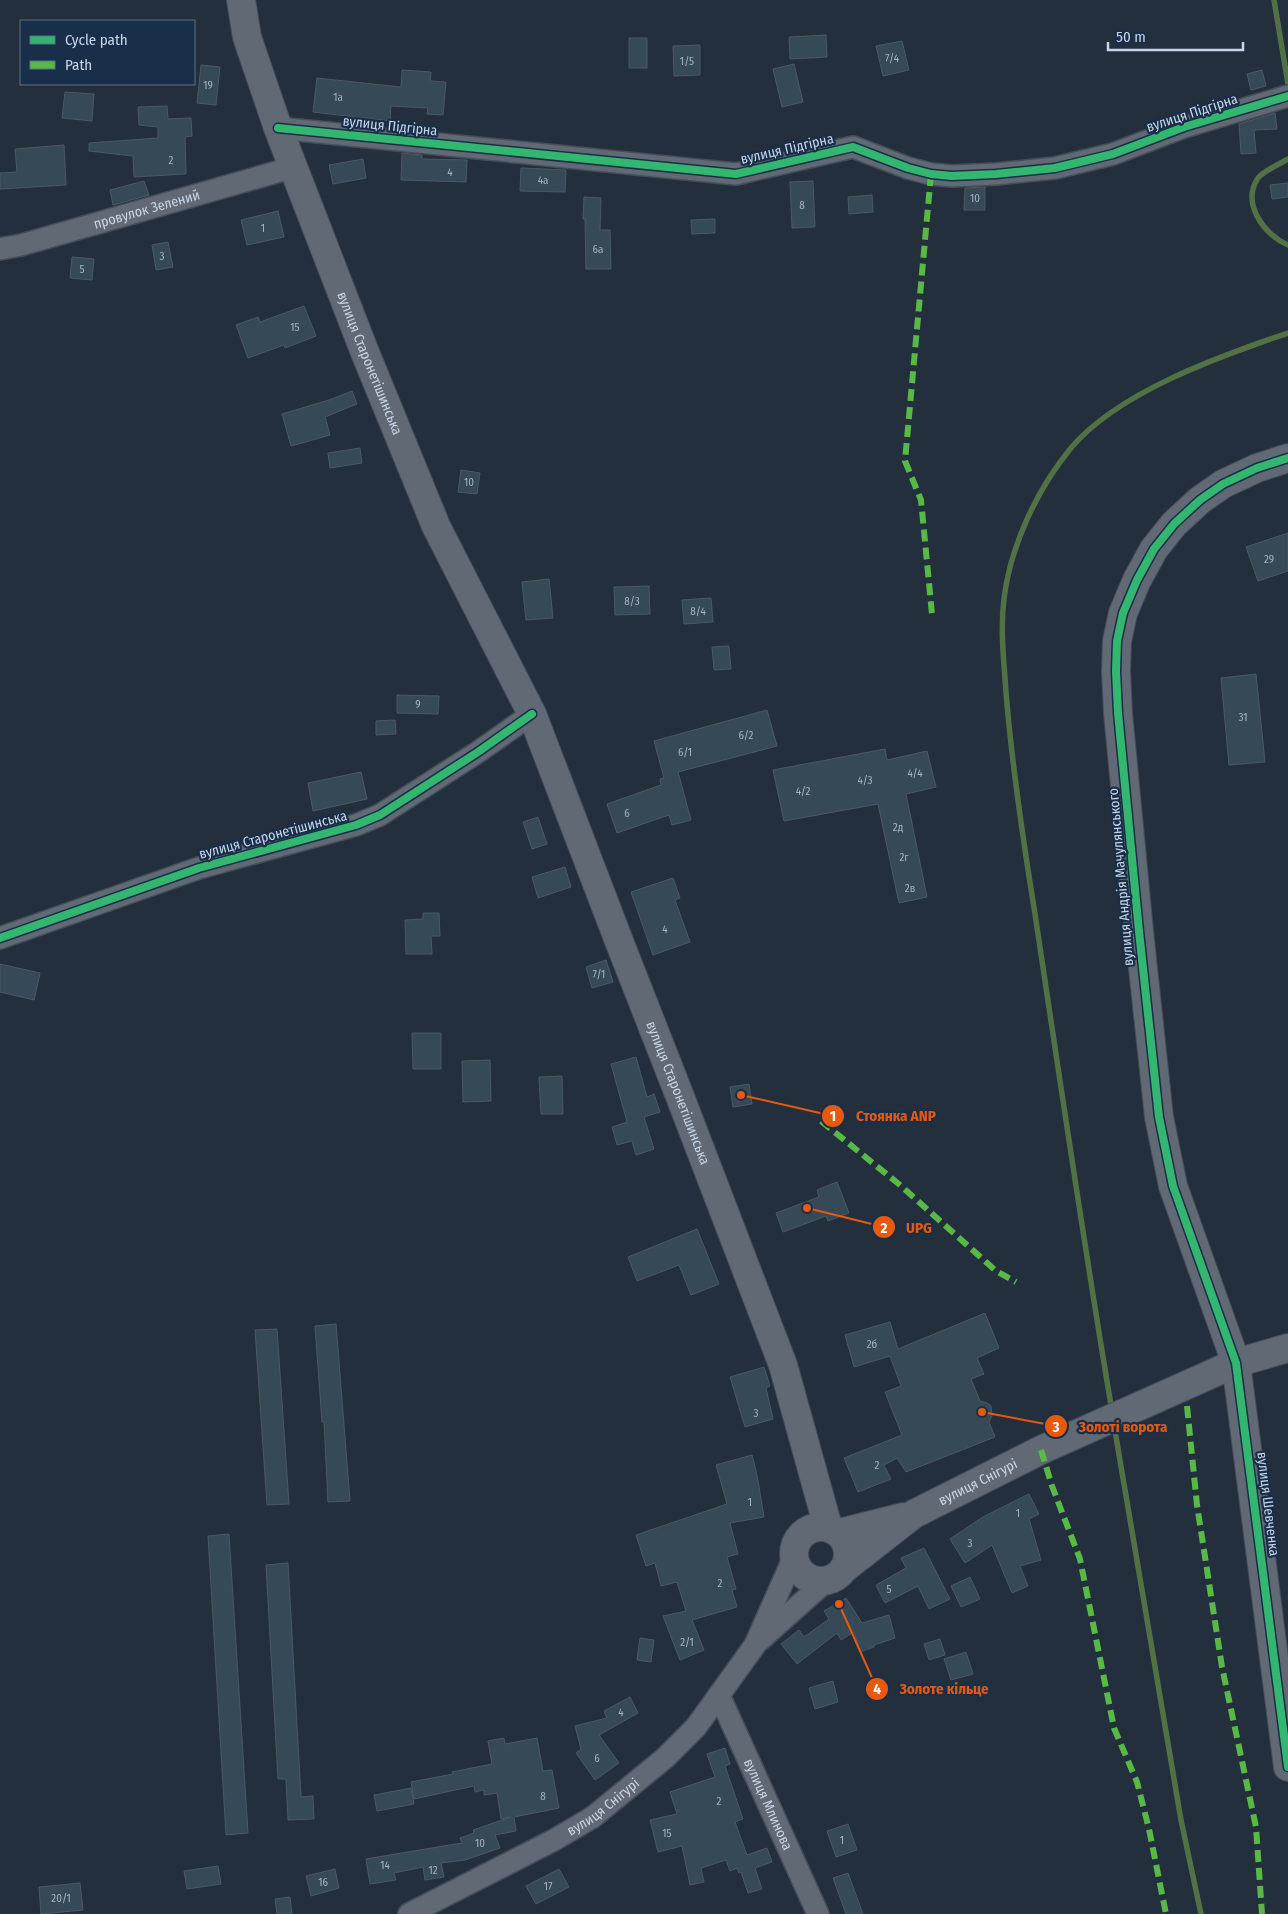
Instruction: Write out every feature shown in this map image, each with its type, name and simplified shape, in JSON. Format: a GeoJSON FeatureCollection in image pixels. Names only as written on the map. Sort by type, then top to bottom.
{"type":"FeatureCollection","features":[{"type":"Feature","properties":{"kind":"main road","name":"вулиця Старонетішинська"},"geometry":{"type":"LineString","coordinates":[[241,0],[247,37],[278,128],[364,350],[436,526],[532,714],[783,1365],[813,1474],[833,1530]]}},
{"type":"Feature","properties":{"kind":"main road","name":"вулиця Андрія Мачулянського"},"geometry":{"type":"LineString","coordinates":[[1236,1362],[1173,1186],[1160,1117],[1139,931],[1118,713],[1117,640],[1123,613],[1137,580],[1154,549],[1174,524],[1200,500],[1223,484],[1257,468],[1288,458]]}},
{"type":"Feature","properties":{"kind":"main road","name":"вулиця Снігурі"},"geometry":{"type":"LineString","coordinates":[[835,1575],[914,1514],[1041,1450],[1236,1362],[1288,1348]]}},
{"type":"Feature","properties":{"kind":"main road","name":"вулиця Шевченка"},"geometry":{"type":"LineString","coordinates":[[1236,1362],[1288,1768]]}},
{"type":"Feature","properties":{"kind":"main road"},"geometry":{"type":"LineString","coordinates":[[794,1551],[804,1532],[819,1527],[833,1530],[845,1541],[848,1559],[835,1575],[817,1581],[808,1578],[796,1566],[794,1551],[813,1474]]}},
{"type":"Feature","properties":{"kind":"main road","name":"вулиця Снігурі"},"geometry":{"type":"LineString","coordinates":[[833,1530],[914,1514]]}},
{"type":"Feature","properties":{"kind":"street","name":"вулиця Підгірна"},"geometry":{"type":"LineString","coordinates":[[278,128],[736,174],[853,147],[908,168],[931,174],[961,176],[1055,168],[1113,154],[1184,127],[1288,96]]}},
{"type":"Feature","properties":{"kind":"street","name":"провулок Зелений"},"geometry":{"type":"LineString","coordinates":[[0,249],[21,245],[294,167]]}},
{"type":"Feature","properties":{"kind":"street","name":"вулиця Старонетішинська"},"geometry":{"type":"LineString","coordinates":[[0,938],[199,868],[356,825],[380,815],[478,752],[532,714]]}},
{"type":"Feature","properties":{"kind":"street","name":"вулиця Снігурі"},"geometry":{"type":"LineString","coordinates":[[409,1914],[523,1857],[593,1817],[665,1758],[696,1727],[754,1645],[794,1551]]}},
{"type":"Feature","properties":{"kind":"street","name":"вулиця Снігурі"},"geometry":{"type":"LineString","coordinates":[[754,1645],[835,1575]]}},
{"type":"Feature","properties":{"kind":"street","name":"вулиця Млинова"},"geometry":{"type":"LineString","coordinates":[[719,1696],[818,1914]]}},
{"type":"Feature","properties":{"kind":"building"},"geometry":{"type":"Polygon","coordinates":[[[826,35],[827,57],[790,59],[789,37],[826,35]]]}},
{"type":"Feature","properties":{"kind":"building"},"geometry":{"type":"Polygon","coordinates":[[[629,38],[647,38],[647,68],[629,68],[629,38]]]}},
{"type":"Feature","properties":{"kind":"building"},"geometry":{"type":"Polygon","coordinates":[[[902,41],[909,70],[883,76],[876,46],[902,41]]]}},
{"type":"Feature","properties":{"kind":"building"},"geometry":{"type":"Polygon","coordinates":[[[700,45],[700,75],[674,76],[673,46],[700,45]]]}},
{"type":"Feature","properties":{"kind":"building"},"geometry":{"type":"Polygon","coordinates":[[[794,64],[803,102],[782,107],[773,69],[794,64]]]}},
{"type":"Feature","properties":{"kind":"building"},"geometry":{"type":"Polygon","coordinates":[[[201,65],[220,67],[216,105],[197,103],[201,65]]]}},
{"type":"Feature","properties":{"kind":"building"},"geometry":{"type":"Polygon","coordinates":[[[402,70],[431,72],[430,81],[446,82],[443,115],[427,114],[428,108],[391,106],[390,121],[313,112],[317,78],[401,87],[402,70]]]}},
{"type":"Feature","properties":{"kind":"building"},"geometry":{"type":"Polygon","coordinates":[[[1262,70],[1266,86],[1251,90],[1247,74],[1262,70]]]}},
{"type":"Feature","properties":{"kind":"building"},"geometry":{"type":"Polygon","coordinates":[[[65,92],[94,94],[92,121],[62,118],[65,92]]]}},
{"type":"Feature","properties":{"kind":"building"},"geometry":{"type":"Polygon","coordinates":[[[167,106],[168,119],[191,118],[192,136],[185,137],[186,174],[134,177],[133,156],[89,151],[89,143],[158,138],[158,127],[139,125],[138,107],[167,106]]]}},
{"type":"Feature","properties":{"kind":"building"},"geometry":{"type":"Polygon","coordinates":[[[1275,113],[1277,129],[1254,130],[1256,153],[1241,154],[1239,124],[1275,113]]]}},
{"type":"Feature","properties":{"kind":"building"},"geometry":{"type":"Polygon","coordinates":[[[64,145],[66,185],[0,189],[0,173],[17,172],[15,149],[64,145]]]}},
{"type":"Feature","properties":{"kind":"building"},"geometry":{"type":"Polygon","coordinates":[[[402,153],[422,155],[422,159],[467,160],[466,182],[401,180],[402,153]]]}},
{"type":"Feature","properties":{"kind":"building"},"geometry":{"type":"Polygon","coordinates":[[[363,159],[366,178],[333,184],[329,165],[363,159]]]}},
{"type":"Feature","properties":{"kind":"building"},"geometry":{"type":"Polygon","coordinates":[[[521,168],[566,170],[565,192],[520,191],[521,168]]]}},
{"type":"Feature","properties":{"kind":"building"},"geometry":{"type":"Polygon","coordinates":[[[144,181],[149,195],[113,205],[110,190],[144,181]]]}},
{"type":"Feature","properties":{"kind":"building"},"geometry":{"type":"Polygon","coordinates":[[[813,181],[815,227],[792,228],[790,182],[813,181]]]}},
{"type":"Feature","properties":{"kind":"building"},"geometry":{"type":"Polygon","coordinates":[[[1288,183],[1288,197],[1272,199],[1270,185],[1288,183]]]}},
{"type":"Feature","properties":{"kind":"building"},"geometry":{"type":"Polygon","coordinates":[[[985,187],[985,210],[964,210],[965,188],[985,187]]]}},
{"type":"Feature","properties":{"kind":"building"},"geometry":{"type":"Polygon","coordinates":[[[872,195],[873,212],[849,214],[848,197],[872,195]]]}},
{"type":"Feature","properties":{"kind":"building"},"geometry":{"type":"Polygon","coordinates":[[[584,197],[601,198],[600,230],[610,230],[611,269],[586,269],[585,219],[583,219],[584,197]]]}},
{"type":"Feature","properties":{"kind":"building"},"geometry":{"type":"Polygon","coordinates":[[[278,211],[284,237],[247,245],[241,220],[278,211]]]}},
{"type":"Feature","properties":{"kind":"building"},"geometry":{"type":"Polygon","coordinates":[[[715,219],[715,233],[692,234],[691,220],[715,219]]]}},
{"type":"Feature","properties":{"kind":"building"},"geometry":{"type":"Polygon","coordinates":[[[168,242],[173,267],[156,270],[152,245],[168,242]]]}},
{"type":"Feature","properties":{"kind":"building"},"geometry":{"type":"Polygon","coordinates":[[[72,257],[94,259],[92,280],[70,278],[72,257]]]}},
{"type":"Feature","properties":{"kind":"building"},"geometry":{"type":"Polygon","coordinates":[[[304,306],[316,336],[285,348],[284,345],[248,358],[236,325],[258,317],[260,322],[304,306]]]}},
{"type":"Feature","properties":{"kind":"building"},"geometry":{"type":"Polygon","coordinates":[[[352,391],[357,404],[325,417],[330,435],[291,446],[282,414],[352,391]]]}},
{"type":"Feature","properties":{"kind":"building"},"geometry":{"type":"Polygon","coordinates":[[[360,448],[362,463],[330,468],[328,453],[360,448]]]}},
{"type":"Feature","properties":{"kind":"building"},"geometry":{"type":"Polygon","coordinates":[[[461,470],[480,473],[477,494],[458,492],[461,470]]]}},
{"type":"Feature","properties":{"kind":"building"},"geometry":{"type":"Polygon","coordinates":[[[1288,533],[1288,571],[1258,581],[1246,547],[1288,533]]]}},
{"type":"Feature","properties":{"kind":"building"},"geometry":{"type":"Polygon","coordinates":[[[549,579],[553,618],[526,620],[522,582],[549,579]]]}},
{"type":"Feature","properties":{"kind":"building"},"geometry":{"type":"Polygon","coordinates":[[[649,586],[650,614],[615,615],[614,587],[649,586]]]}},
{"type":"Feature","properties":{"kind":"building"},"geometry":{"type":"Polygon","coordinates":[[[711,598],[713,622],[684,624],[682,600],[711,598]]]}},
{"type":"Feature","properties":{"kind":"building"},"geometry":{"type":"Polygon","coordinates":[[[729,646],[731,669],[714,670],[712,647],[729,646]]]}},
{"type":"Feature","properties":{"kind":"building"},"geometry":{"type":"Polygon","coordinates":[[[1256,674],[1265,762],[1229,765],[1221,678],[1256,674]]]}},
{"type":"Feature","properties":{"kind":"building"},"geometry":{"type":"Polygon","coordinates":[[[397,695],[439,696],[438,714],[397,713],[397,695]]]}},
{"type":"Feature","properties":{"kind":"building"},"geometry":{"type":"Polygon","coordinates":[[[767,710],[777,746],[678,772],[691,820],[672,825],[669,815],[617,833],[607,804],[661,785],[660,779],[664,778],[654,741],[767,710]]]}},
{"type":"Feature","properties":{"kind":"building"},"geometry":{"type":"Polygon","coordinates":[[[395,720],[396,734],[376,735],[376,721],[395,720]]]}},
{"type":"Feature","properties":{"kind":"building"},"geometry":{"type":"Polygon","coordinates":[[[885,749],[887,760],[927,751],[936,787],[906,794],[927,897],[899,903],[878,804],[784,821],[773,770],[885,749]]]}},
{"type":"Feature","properties":{"kind":"building"},"geometry":{"type":"Polygon","coordinates":[[[361,772],[367,799],[313,811],[308,783],[361,772]]]}},
{"type":"Feature","properties":{"kind":"building"},"geometry":{"type":"Polygon","coordinates":[[[538,817],[547,844],[532,849],[523,822],[538,817]]]}},
{"type":"Feature","properties":{"kind":"building"},"geometry":{"type":"Polygon","coordinates":[[[565,867],[571,887],[538,898],[532,877],[565,867]]]}},
{"type":"Feature","properties":{"kind":"building"},"geometry":{"type":"Polygon","coordinates":[[[673,878],[680,898],[675,900],[690,942],[653,955],[631,892],[673,878]]]}},
{"type":"Feature","properties":{"kind":"building"},"geometry":{"type":"Polygon","coordinates":[[[423,913],[439,913],[440,936],[431,936],[432,954],[406,954],[405,920],[423,919],[423,913]]]}},
{"type":"Feature","properties":{"kind":"building"},"geometry":{"type":"Polygon","coordinates":[[[606,960],[613,982],[592,988],[586,967],[606,960]]]}},
{"type":"Feature","properties":{"kind":"building"},"geometry":{"type":"Polygon","coordinates":[[[0,964],[40,973],[34,1000],[0,992],[0,964]]]}},
{"type":"Feature","properties":{"kind":"building"},"geometry":{"type":"Polygon","coordinates":[[[412,1033],[441,1033],[441,1069],[413,1069],[412,1033]]]}},
{"type":"Feature","properties":{"kind":"building"},"geometry":{"type":"Polygon","coordinates":[[[636,1057],[647,1097],[654,1094],[660,1112],[644,1117],[654,1149],[636,1155],[632,1141],[617,1145],[612,1127],[627,1122],[611,1064],[636,1057]]]}},
{"type":"Feature","properties":{"kind":"building"},"geometry":{"type":"Polygon","coordinates":[[[490,1060],[491,1101],[463,1102],[462,1061],[490,1060]]]}},
{"type":"Feature","properties":{"kind":"building"},"geometry":{"type":"Polygon","coordinates":[[[562,1076],[563,1114],[541,1114],[539,1077],[562,1076]]]}},
{"type":"Feature","properties":{"kind":"building"},"geometry":{"type":"Polygon","coordinates":[[[749,1084],[752,1104],[733,1107],[730,1087],[749,1084]]]}},
{"type":"Feature","properties":{"kind":"building"},"geometry":{"type":"Polygon","coordinates":[[[837,1182],[849,1213],[828,1221],[826,1216],[783,1232],[776,1213],[819,1197],[817,1190],[837,1182]]]}},
{"type":"Feature","properties":{"kind":"building"},"geometry":{"type":"Polygon","coordinates":[[[697,1229],[719,1284],[691,1295],[679,1265],[637,1281],[628,1257],[697,1229]]]}},
{"type":"Feature","properties":{"kind":"building"},"geometry":{"type":"Polygon","coordinates":[[[985,1313],[999,1348],[977,1358],[984,1374],[971,1379],[980,1401],[991,1406],[992,1416],[989,1422],[995,1437],[906,1472],[897,1458],[884,1465],[891,1479],[858,1492],[844,1458],[902,1435],[885,1392],[901,1386],[890,1356],[854,1367],[845,1335],[890,1322],[898,1349],[985,1313]]]}},
{"type":"Feature","properties":{"kind":"building"},"geometry":{"type":"Polygon","coordinates":[[[336,1324],[350,1501],[328,1502],[324,1422],[322,1422],[315,1326],[336,1324]]]}},
{"type":"Feature","properties":{"kind":"building"},"geometry":{"type":"Polygon","coordinates":[[[277,1329],[289,1504],[267,1505],[255,1330],[277,1329]]]}},
{"type":"Feature","properties":{"kind":"building"},"geometry":{"type":"Polygon","coordinates":[[[764,1367],[770,1386],[766,1388],[773,1419],[745,1427],[730,1377],[764,1367]]]}},
{"type":"Feature","properties":{"kind":"building"},"geometry":{"type":"Polygon","coordinates":[[[752,1455],[764,1517],[730,1523],[738,1554],[727,1557],[736,1589],[732,1590],[737,1607],[692,1620],[704,1650],[680,1660],[663,1616],[686,1611],[677,1582],[661,1586],[655,1563],[646,1566],[636,1535],[727,1504],[716,1465],[752,1455]]]}},
{"type":"Feature","properties":{"kind":"building"},"geometry":{"type":"Polygon","coordinates":[[[1029,1494],[1039,1514],[1029,1519],[1041,1560],[1020,1566],[1028,1586],[1012,1593],[992,1545],[965,1563],[950,1539],[983,1517],[1029,1494]]]}},
{"type":"Feature","properties":{"kind":"building"},"geometry":{"type":"Polygon","coordinates":[[[229,1534],[248,1833],[226,1835],[208,1536],[229,1534]]]}},
{"type":"Feature","properties":{"kind":"building"},"geometry":{"type":"Polygon","coordinates":[[[924,1548],[950,1599],[929,1609],[918,1586],[885,1603],[876,1585],[906,1568],[901,1558],[924,1548]]]}},
{"type":"Feature","properties":{"kind":"building"},"geometry":{"type":"Polygon","coordinates":[[[288,1563],[301,1797],[313,1796],[314,1819],[288,1820],[286,1779],[278,1779],[266,1565],[288,1563]]]}},
{"type":"Feature","properties":{"kind":"building"},"geometry":{"type":"Polygon","coordinates":[[[970,1577],[980,1599],[961,1607],[951,1586],[970,1577]]]}},
{"type":"Feature","properties":{"kind":"building"},"geometry":{"type":"Polygon","coordinates":[[[846,1598],[862,1623],[889,1615],[895,1638],[860,1652],[854,1632],[841,1640],[837,1633],[797,1664],[781,1644],[799,1630],[804,1637],[829,1619],[824,1611],[846,1598]]]}},
{"type":"Feature","properties":{"kind":"building"},"geometry":{"type":"Polygon","coordinates":[[[640,1638],[654,1640],[651,1662],[637,1660],[640,1638]]]}},
{"type":"Feature","properties":{"kind":"building"},"geometry":{"type":"Polygon","coordinates":[[[940,1639],[945,1655],[929,1660],[924,1644],[940,1639]]]}},
{"type":"Feature","properties":{"kind":"building"},"geometry":{"type":"Polygon","coordinates":[[[966,1652],[973,1674],[951,1680],[944,1659],[966,1652]]]}},
{"type":"Feature","properties":{"kind":"building"},"geometry":{"type":"Polygon","coordinates":[[[833,1681],[838,1702],[815,1709],[809,1688],[833,1681]]]}},
{"type":"Feature","properties":{"kind":"building"},"geometry":{"type":"Polygon","coordinates":[[[630,1697],[638,1713],[599,1735],[619,1763],[595,1780],[576,1753],[581,1749],[575,1726],[607,1718],[604,1711],[630,1697]]]}},
{"type":"Feature","properties":{"kind":"building"},"geometry":{"type":"Polygon","coordinates":[[[504,1738],[505,1744],[537,1738],[543,1771],[552,1770],[559,1808],[514,1817],[516,1831],[495,1835],[500,1848],[465,1860],[441,1863],[444,1877],[425,1880],[423,1867],[394,1873],[396,1880],[370,1884],[366,1859],[462,1843],[460,1838],[474,1833],[473,1830],[511,1817],[501,1819],[497,1793],[484,1795],[484,1790],[475,1792],[474,1786],[414,1799],[411,1782],[492,1764],[488,1741],[504,1738]]]}},
{"type":"Feature","properties":{"kind":"building"},"geometry":{"type":"Polygon","coordinates":[[[725,1748],[730,1764],[725,1766],[743,1819],[735,1822],[747,1855],[767,1848],[772,1862],[755,1868],[762,1889],[748,1893],[741,1872],[739,1873],[737,1868],[730,1871],[726,1860],[701,1868],[704,1882],[690,1885],[682,1846],[658,1852],[650,1820],[677,1814],[670,1792],[715,1777],[707,1754],[725,1748]]]}},
{"type":"Feature","properties":{"kind":"building"},"geometry":{"type":"Polygon","coordinates":[[[411,1788],[414,1804],[377,1811],[374,1795],[411,1788]]]}},
{"type":"Feature","properties":{"kind":"building"},"geometry":{"type":"Polygon","coordinates":[[[848,1824],[857,1850],[836,1857],[827,1831],[848,1824]]]}},
{"type":"Feature","properties":{"kind":"building"},"geometry":{"type":"Polygon","coordinates":[[[218,1866],[221,1884],[187,1889],[184,1871],[218,1866]]]}},
{"type":"Feature","properties":{"kind":"building"},"geometry":{"type":"Polygon","coordinates":[[[335,1869],[339,1888],[311,1896],[306,1876],[335,1869]]]}},
{"type":"Feature","properties":{"kind":"building"},"geometry":{"type":"Polygon","coordinates":[[[559,1869],[569,1887],[536,1904],[526,1886],[559,1869]]]}},
{"type":"Feature","properties":{"kind":"building"},"geometry":{"type":"Polygon","coordinates":[[[848,1873],[863,1914],[846,1914],[833,1878],[848,1873]]]}},
{"type":"Feature","properties":{"kind":"building"},"geometry":{"type":"Polygon","coordinates":[[[80,1883],[83,1910],[41,1914],[39,1887],[80,1883]]]}},
{"type":"Feature","properties":{"kind":"building"},"geometry":{"type":"Polygon","coordinates":[[[290,1897],[292,1914],[277,1914],[275,1899],[290,1897]]]}},
{"type":"Feature","properties":{"kind":"waterway"},"geometry":{"type":"LineString","coordinates":[[1274,0],[1288,84]]}},
{"type":"Feature","properties":{"kind":"waterway"},"geometry":{"type":"LineString","coordinates":[[1288,159],[1267,170],[1258,178],[1253,188],[1252,198],[1254,208],[1263,226],[1271,234],[1288,245]]}},
{"type":"Feature","properties":{"kind":"waterway"},"geometry":{"type":"LineString","coordinates":[[1112,1411],[1072,1163],[1015,776],[1008,720],[1002,622],[1007,579],[1019,539],[1036,500],[1071,448],[1091,428],[1142,393],[1172,378],[1232,353],[1288,333]]}},
{"type":"Feature","properties":{"kind":"waterway"},"geometry":{"type":"LineString","coordinates":[[1114,1425],[1181,1820],[1201,1914]]}},
{"type":"Feature","properties":{"kind":"marked path"},"geometry":{"type":"LineString","coordinates":[[931,174],[905,461],[921,500],[932,614]]}},
{"type":"Feature","properties":{"kind":"marked path"},"geometry":{"type":"LineString","coordinates":[[821,1121],[900,1185],[996,1271],[1016,1282]]}},
{"type":"Feature","properties":{"kind":"marked path"},"geometry":{"type":"LineString","coordinates":[[1187,1406],[1197,1505],[1222,1667],[1256,1827],[1262,1914]]}},
{"type":"Feature","properties":{"kind":"marked path"},"geometry":{"type":"LineString","coordinates":[[1041,1450],[1052,1486],[1080,1559],[1114,1728],[1137,1782],[1149,1829],[1166,1914]]}},
{"type":"Feature","properties":{"kind":"cycle path"},"geometry":{"type":"LineString","coordinates":[[278,128],[736,174],[853,147],[908,168],[931,174],[952,176],[1055,168],[1113,154],[1184,127],[1288,96]]}},
{"type":"Feature","properties":{"kind":"cycle path"},"geometry":{"type":"LineString","coordinates":[[1288,458],[1257,468],[1223,484],[1200,500],[1174,524],[1154,549],[1137,580],[1123,613],[1117,641],[1116,671],[1118,713],[1139,931],[1159,1117],[1173,1186],[1236,1363],[1288,1767]]}},
{"type":"Feature","properties":{"kind":"cycle path"},"geometry":{"type":"LineString","coordinates":[[0,938],[199,868],[356,825],[380,815],[478,752],[532,714]]}},
{"type":"Feature","properties":{"kind":"place","name":"Стоянка ANP"},"geometry":{"type":"Point","coordinates":[741,1095]}},
{"type":"Feature","properties":{"kind":"place","name":"UPG"},"geometry":{"type":"Point","coordinates":[807,1208]}},
{"type":"Feature","properties":{"kind":"place","name":"Золоті ворота"},"geometry":{"type":"Point","coordinates":[982,1412]}},
{"type":"Feature","properties":{"kind":"place","name":"Золоте кільце"},"geometry":{"type":"Point","coordinates":[839,1604]}}]}
